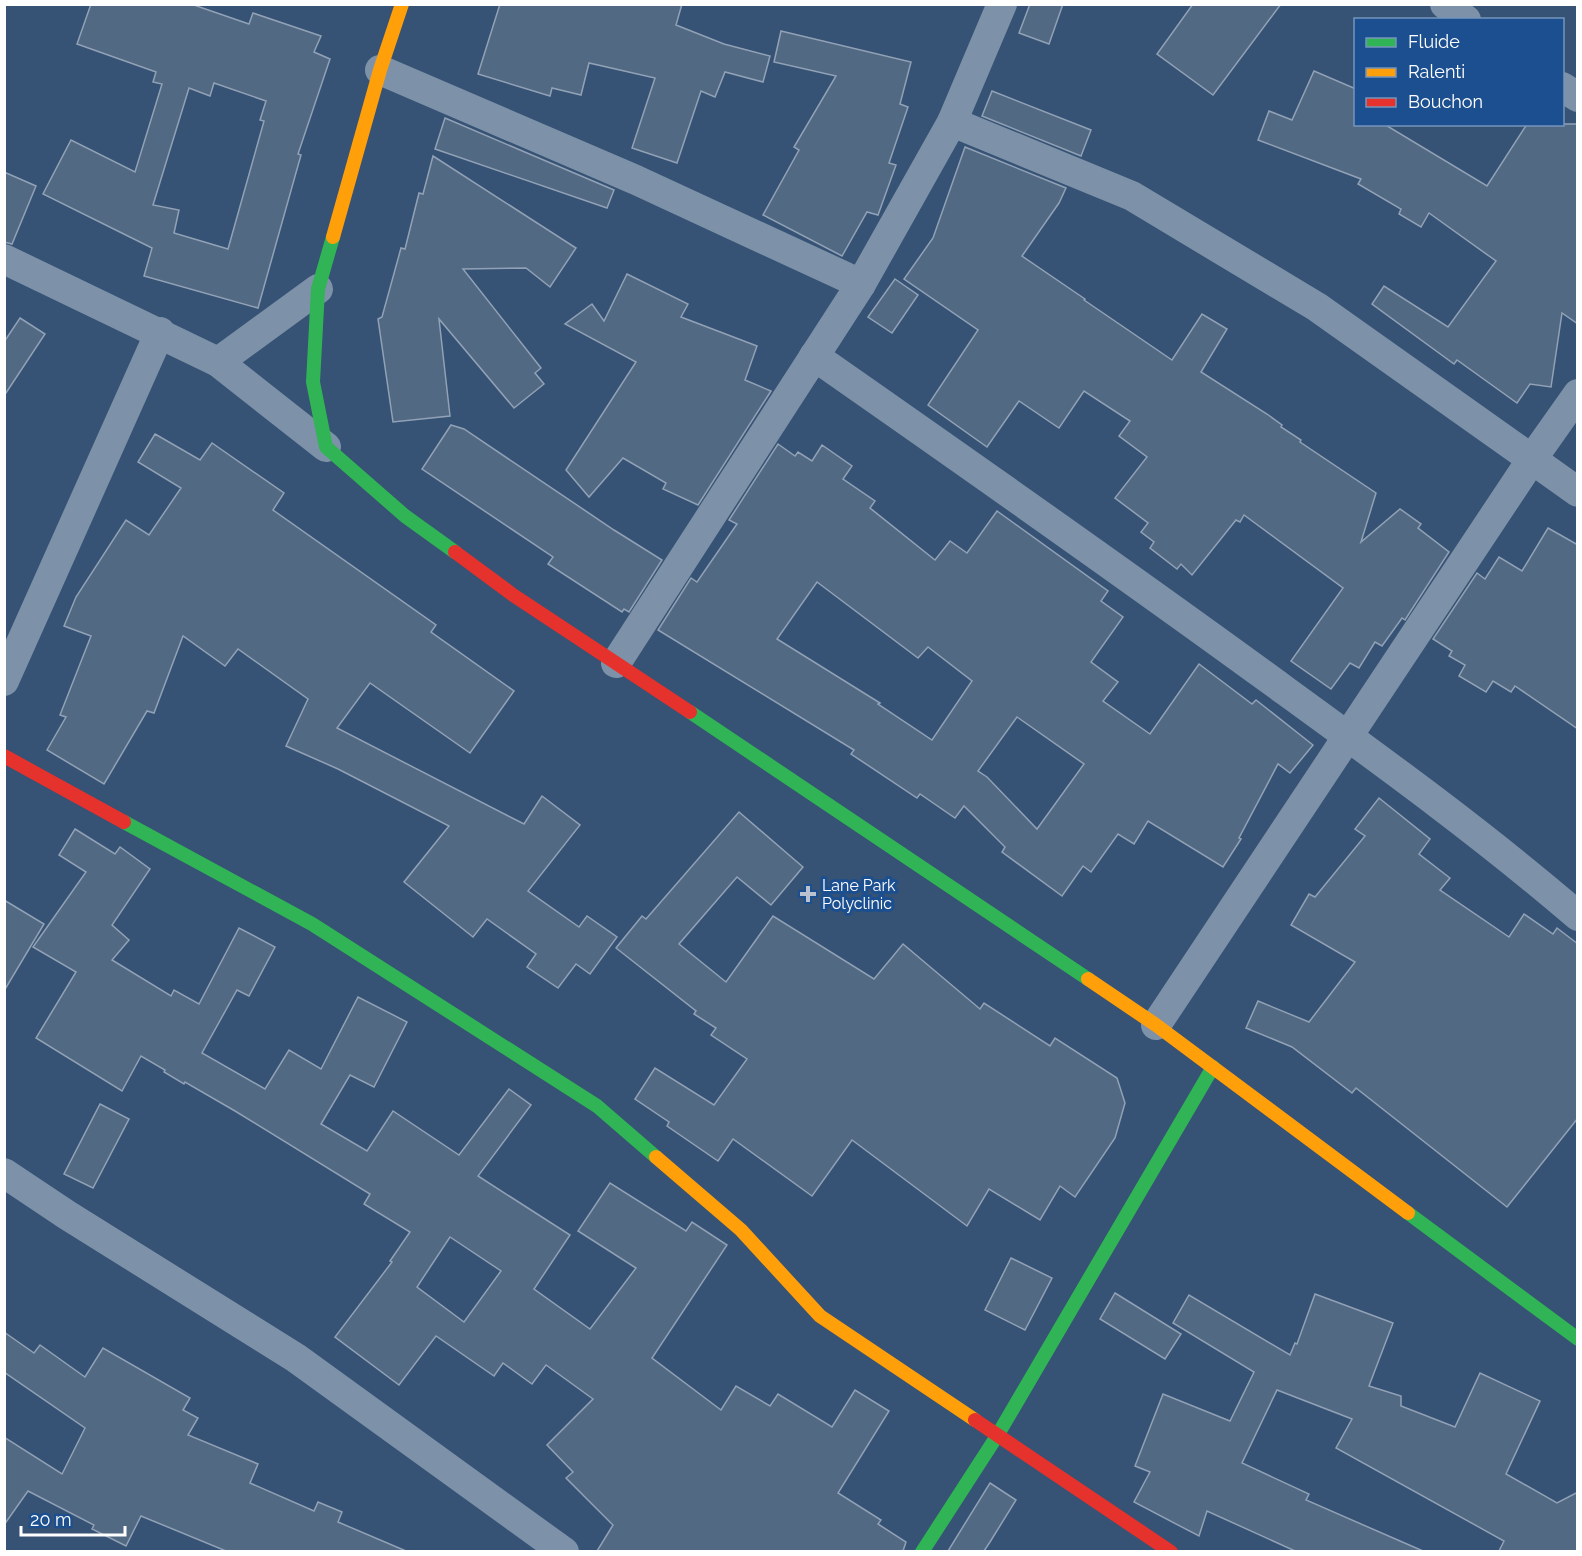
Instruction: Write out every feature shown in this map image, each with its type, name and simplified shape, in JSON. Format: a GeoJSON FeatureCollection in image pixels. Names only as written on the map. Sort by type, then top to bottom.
{"type":"FeatureCollection","features":[{"type":"Feature","properties":{"kind":"street"},"geometry":{"type":"LineString","coordinates":[[326,447],[314,382],[318,289],[380,70],[402,4]]}},
{"type":"Feature","properties":{"kind":"street"},"geometry":{"type":"LineString","coordinates":[[616,663],[861,284],[952,122],[1002,4]]}},
{"type":"Feature","properties":{"kind":"street"},"geometry":{"type":"LineString","coordinates":[[1445,4],[1463,18]]}},
{"type":"Feature","properties":{"kind":"street"},"geometry":{"type":"LineString","coordinates":[[380,70],[636,180],[861,284]]}},
{"type":"Feature","properties":{"kind":"street"},"geometry":{"type":"LineString","coordinates":[[1564,88],[1578,97]]}},
{"type":"Feature","properties":{"kind":"street"},"geometry":{"type":"LineString","coordinates":[[952,122],[1132,196],[1317,307],[1578,492]]}},
{"type":"Feature","properties":{"kind":"street"},"geometry":{"type":"LineString","coordinates":[[4,259],[219,362],[326,447],[405,516],[513,595],[1156,1025],[1578,1339]]}},
{"type":"Feature","properties":{"kind":"street"},"geometry":{"type":"LineString","coordinates":[[219,362],[318,289]]}},
{"type":"Feature","properties":{"kind":"street"},"geometry":{"type":"LineString","coordinates":[[4,681],[159,332]]}},
{"type":"Feature","properties":{"kind":"street"},"geometry":{"type":"LineString","coordinates":[[814,356],[1162,601],[1347,736],[1521,867],[1578,916]]}},
{"type":"Feature","properties":{"kind":"street"},"geometry":{"type":"LineString","coordinates":[[1156,1025],[1532,459],[1578,394]]}},
{"type":"Feature","properties":{"kind":"street"},"geometry":{"type":"LineString","coordinates":[[4,756],[312,924],[597,1106],[741,1230],[820,1316],[1170,1551]]}},
{"type":"Feature","properties":{"kind":"street"},"geometry":{"type":"LineString","coordinates":[[922,1551],[997,1436],[1213,1067]]}},
{"type":"Feature","properties":{"kind":"street"},"geometry":{"type":"LineString","coordinates":[[4,1173],[296,1358],[564,1551]]}},
{"type":"Feature","properties":{"kind":"building"},"geometry":{"type":"Polygon","coordinates":[[[91,4],[191,4],[249,24],[253,13],[321,36],[314,52],[330,59],[298,154],[301,155],[258,308],[144,276],[152,248],[43,194],[71,140],[135,172],[162,84],[153,82],[156,72],[77,44],[91,4]],[[214,83],[210,96],[189,88],[153,205],[179,210],[174,233],[228,249],[264,121],[260,120],[266,101],[214,83]]]}},
{"type":"Feature","properties":{"kind":"building"},"geometry":{"type":"Polygon","coordinates":[[[500,4],[682,4],[676,25],[724,44],[770,56],[763,82],[725,72],[715,97],[701,91],[677,163],[632,148],[655,78],[589,63],[581,95],[552,88],[550,96],[478,74],[500,4]]]}},
{"type":"Feature","properties":{"kind":"building"},"geometry":{"type":"Polygon","coordinates":[[[1030,4],[1063,4],[1049,44],[1019,33],[1030,4]]]}},
{"type":"Feature","properties":{"kind":"building"},"geometry":{"type":"Polygon","coordinates":[[[1193,4],[1281,4],[1213,95],[1157,54],[1193,4]]]}},
{"type":"Feature","properties":{"kind":"building"},"geometry":{"type":"Polygon","coordinates":[[[781,31],[911,62],[900,104],[908,107],[889,163],[896,165],[878,215],[867,212],[842,256],[763,215],[799,150],[794,147],[836,76],[774,62],[781,31]]]}},
{"type":"Feature","properties":{"kind":"building"},"geometry":{"type":"Polygon","coordinates":[[[1314,71],[1354,88],[1354,126],[1387,126],[1487,186],[1526,126],[1578,124],[1578,324],[1562,313],[1551,387],[1530,384],[1517,403],[1457,360],[1454,364],[1372,304],[1384,286],[1448,327],[1496,261],[1429,213],[1421,227],[1399,214],[1401,209],[1358,184],[1361,179],[1258,140],[1269,111],[1292,120],[1314,71]]]}},
{"type":"Feature","properties":{"kind":"building"},"geometry":{"type":"Polygon","coordinates":[[[992,91],[1091,130],[1081,156],[982,116],[992,91]]]}},
{"type":"Feature","properties":{"kind":"building"},"geometry":{"type":"Polygon","coordinates":[[[445,118],[614,190],[607,208],[435,149],[445,118]]]}},
{"type":"Feature","properties":{"kind":"building"},"geometry":{"type":"Polygon","coordinates":[[[965,147],[1066,188],[1059,203],[1022,256],[1084,300],[1172,360],[1202,314],[1227,329],[1201,372],[1267,414],[1282,425],[1281,427],[1301,440],[1300,442],[1376,493],[1361,542],[1400,509],[1421,524],[1418,528],[1449,552],[1405,620],[1402,618],[1382,646],[1375,642],[1359,668],[1350,663],[1331,689],[1291,661],[1343,588],[1244,515],[1240,522],[1236,520],[1192,575],[1181,564],[1177,569],[1150,548],[1154,542],[1141,532],[1148,523],[1115,498],[1147,457],[1119,436],[1130,421],[1084,391],[1059,428],[1019,401],[987,447],[928,405],[978,330],[904,279],[933,238],[965,147]]]}},
{"type":"Feature","properties":{"kind":"building"},"geometry":{"type":"Polygon","coordinates":[[[433,156],[576,248],[550,287],[526,268],[463,269],[541,368],[535,373],[544,384],[514,408],[439,319],[450,416],[393,422],[378,319],[382,317],[401,248],[405,249],[419,193],[423,194],[433,156]]]}},
{"type":"Feature","properties":{"kind":"building"},"geometry":{"type":"Polygon","coordinates":[[[4,172],[36,186],[12,244],[4,242],[4,172]]]}},
{"type":"Feature","properties":{"kind":"building"},"geometry":{"type":"Polygon","coordinates":[[[627,274],[688,304],[681,317],[757,346],[745,380],[771,391],[698,505],[663,489],[666,483],[623,458],[589,497],[566,470],[636,362],[565,324],[592,304],[604,321],[627,274]]]}},
{"type":"Feature","properties":{"kind":"building"},"geometry":{"type":"Polygon","coordinates":[[[895,279],[918,295],[892,333],[868,317],[895,279]]]}},
{"type":"Feature","properties":{"kind":"building"},"geometry":{"type":"Polygon","coordinates":[[[20,318],[45,334],[4,396],[4,342],[20,318]]]}},
{"type":"Feature","properties":{"kind":"building"},"geometry":{"type":"Polygon","coordinates":[[[451,425],[464,429],[662,560],[629,612],[624,609],[622,612],[548,564],[553,557],[422,469],[451,425]]]}},
{"type":"Feature","properties":{"kind":"building"},"geometry":{"type":"Polygon","coordinates":[[[155,434],[200,460],[212,443],[284,493],[273,510],[436,625],[431,632],[514,691],[470,753],[370,683],[337,728],[524,824],[542,796],[580,825],[528,891],[579,927],[587,916],[617,937],[590,974],[576,964],[558,988],[527,967],[536,954],[487,919],[473,937],[404,882],[449,826],[338,769],[286,746],[308,699],[238,649],[225,666],[183,636],[154,713],[147,711],[104,784],[47,750],[66,717],[60,715],[91,636],[64,626],[76,597],[126,520],[149,535],[181,488],[138,462],[155,434]]]}},
{"type":"Feature","properties":{"kind":"building"},"geometry":{"type":"Polygon","coordinates":[[[778,444],[795,456],[798,452],[812,461],[822,445],[852,466],[843,479],[875,501],[870,508],[935,560],[950,541],[967,553],[997,511],[1108,591],[1101,601],[1123,617],[1091,662],[1118,682],[1103,701],[1150,734],[1199,664],[1252,704],[1256,700],[1313,745],[1290,773],[1278,764],[1239,838],[1241,839],[1223,867],[1148,821],[1134,844],[1118,834],[1091,872],[1083,866],[1062,896],[1002,852],[1005,847],[964,806],[955,818],[920,794],[917,798],[851,754],[854,750],[658,630],[691,578],[697,582],[737,524],[729,520],[778,444]],[[817,582],[777,639],[880,703],[878,704],[932,740],[972,681],[928,647],[918,658],[817,582]],[[1017,717],[978,771],[987,777],[1037,829],[1084,764],[1017,717]]]}},
{"type":"Feature","properties":{"kind":"building"},"geometry":{"type":"Polygon","coordinates":[[[1548,528],[1578,545],[1578,729],[1515,686],[1511,692],[1493,681],[1486,692],[1459,676],[1465,665],[1449,656],[1452,651],[1433,639],[1477,573],[1485,579],[1499,557],[1522,571],[1548,528]]]}},
{"type":"Feature","properties":{"kind":"building"},"geometry":{"type":"Polygon","coordinates":[[[1379,798],[1430,839],[1419,854],[1450,878],[1440,890],[1509,937],[1524,914],[1553,934],[1557,928],[1578,944],[1578,1118],[1507,1207],[1356,1088],[1352,1093],[1292,1047],[1246,1028],[1258,1001],[1309,1022],[1355,962],[1291,925],[1309,894],[1315,897],[1365,836],[1355,829],[1379,798]]]}},
{"type":"Feature","properties":{"kind":"building"},"geometry":{"type":"Polygon","coordinates":[[[739,812],[803,867],[771,905],[737,877],[679,944],[726,982],[773,916],[874,979],[903,944],[980,1009],[984,1003],[1050,1046],[1055,1038],[1117,1078],[1125,1103],[1115,1138],[1075,1197],[1060,1186],[1040,1220],[989,1189],[967,1226],[852,1140],[812,1196],[733,1139],[718,1161],[667,1126],[669,1122],[635,1099],[655,1068],[714,1105],[747,1059],[711,1035],[716,1028],[694,1014],[696,1011],[616,948],[642,916],[646,919],[739,812]]]}},
{"type":"Feature","properties":{"kind":"building"},"geometry":{"type":"Polygon","coordinates":[[[75,829],[115,854],[120,847],[150,869],[112,925],[129,940],[112,960],[171,996],[174,990],[199,1004],[239,928],[275,947],[249,996],[237,990],[202,1053],[265,1089],[289,1050],[321,1069],[358,997],[407,1022],[374,1087],[350,1075],[321,1124],[367,1151],[393,1111],[459,1155],[509,1089],[531,1105],[478,1176],[570,1235],[534,1289],[590,1329],[636,1268],[578,1231],[610,1183],[686,1231],[692,1222],[727,1245],[652,1358],[721,1410],[736,1386],[770,1406],[778,1394],[832,1427],[855,1390],[889,1411],[838,1493],[881,1520],[878,1524],[906,1542],[903,1551],[597,1551],[613,1525],[566,1478],[573,1472],[547,1445],[593,1399],[546,1365],[532,1384],[503,1363],[494,1376],[436,1336],[399,1385],[335,1337],[392,1262],[390,1261],[410,1232],[364,1204],[370,1194],[235,1111],[164,1072],[165,1070],[141,1056],[122,1091],[36,1038],[76,972],[33,947],[86,872],[59,855],[75,829]],[[450,1237],[417,1287],[464,1322],[501,1271],[450,1237]]]}},
{"type":"Feature","properties":{"kind":"building"},"geometry":{"type":"Polygon","coordinates":[[[4,900],[44,924],[4,991],[4,900]]]}},
{"type":"Feature","properties":{"kind":"building"},"geometry":{"type":"Polygon","coordinates":[[[100,1104],[129,1119],[93,1188],[64,1174],[100,1104]]]}},
{"type":"Feature","properties":{"kind":"building"},"geometry":{"type":"Polygon","coordinates":[[[1011,1258],[1052,1278],[1025,1330],[985,1310],[1011,1258]]]}},
{"type":"Feature","properties":{"kind":"building"},"geometry":{"type":"Polygon","coordinates":[[[1115,1293],[1181,1334],[1165,1359],[1100,1319],[1115,1293]]]}},
{"type":"Feature","properties":{"kind":"building"},"geometry":{"type":"Polygon","coordinates":[[[1315,1294],[1393,1323],[1369,1386],[1401,1396],[1401,1406],[1455,1427],[1480,1373],[1540,1401],[1506,1474],[1557,1503],[1578,1492],[1578,1551],[1499,1551],[1504,1541],[1336,1448],[1352,1419],[1277,1390],[1242,1463],[1309,1494],[1306,1500],[1423,1551],[1295,1551],[1207,1511],[1199,1536],[1134,1502],[1150,1472],[1135,1466],[1163,1394],[1230,1421],[1254,1372],[1173,1323],[1189,1295],[1290,1355],[1295,1343],[1297,1344],[1315,1294]]]}},
{"type":"Feature","properties":{"kind":"building"},"geometry":{"type":"Polygon","coordinates":[[[4,1332],[34,1353],[40,1345],[85,1377],[103,1348],[190,1398],[183,1410],[198,1418],[188,1435],[258,1464],[250,1483],[314,1511],[318,1502],[342,1512],[338,1522],[406,1551],[226,1551],[141,1516],[126,1546],[92,1529],[94,1525],[28,1491],[4,1525],[4,1437],[62,1474],[85,1428],[4,1372],[4,1332]]]}},
{"type":"Feature","properties":{"kind":"building"},"geometry":{"type":"Polygon","coordinates":[[[990,1483],[1016,1500],[984,1551],[948,1551],[990,1483]]]}},
{"type":"Feature","properties":{"kind":"traffic: fast"},"geometry":{"type":"LineString","coordinates":[[333,237],[318,289],[313,382],[326,447],[405,516],[455,552]]}},
{"type":"Feature","properties":{"kind":"traffic: fast"},"geometry":{"type":"LineString","coordinates":[[690,712],[1088,979]]}},
{"type":"Feature","properties":{"kind":"traffic: fast"},"geometry":{"type":"LineString","coordinates":[[124,822],[312,924],[597,1106],[656,1157]]}},
{"type":"Feature","properties":{"kind":"traffic: fast"},"geometry":{"type":"LineString","coordinates":[[922,1552],[997,1436],[1213,1067]]}},
{"type":"Feature","properties":{"kind":"traffic: fast"},"geometry":{"type":"LineString","coordinates":[[1408,1213],[1578,1339]]}},
{"type":"Feature","properties":{"kind":"traffic: slow"},"geometry":{"type":"LineString","coordinates":[[333,237],[380,70],[402,4]]}},
{"type":"Feature","properties":{"kind":"traffic: slow"},"geometry":{"type":"LineString","coordinates":[[1088,979],[1156,1025],[1408,1213]]}},
{"type":"Feature","properties":{"kind":"traffic: slow"},"geometry":{"type":"LineString","coordinates":[[656,1157],[741,1230],[820,1316],[975,1420]]}},
{"type":"Feature","properties":{"kind":"traffic: jam"},"geometry":{"type":"LineString","coordinates":[[455,552],[513,595],[690,712]]}},
{"type":"Feature","properties":{"kind":"traffic: jam"},"geometry":{"type":"LineString","coordinates":[[4,756],[124,822]]}},
{"type":"Feature","properties":{"kind":"traffic: jam"},"geometry":{"type":"LineString","coordinates":[[975,1420],[1171,1552]]}},
{"type":"Feature","properties":{"kind":"place","name":"Lane Park Polyclinic"},"geometry":{"type":"Point","coordinates":[808,894]}}]}
